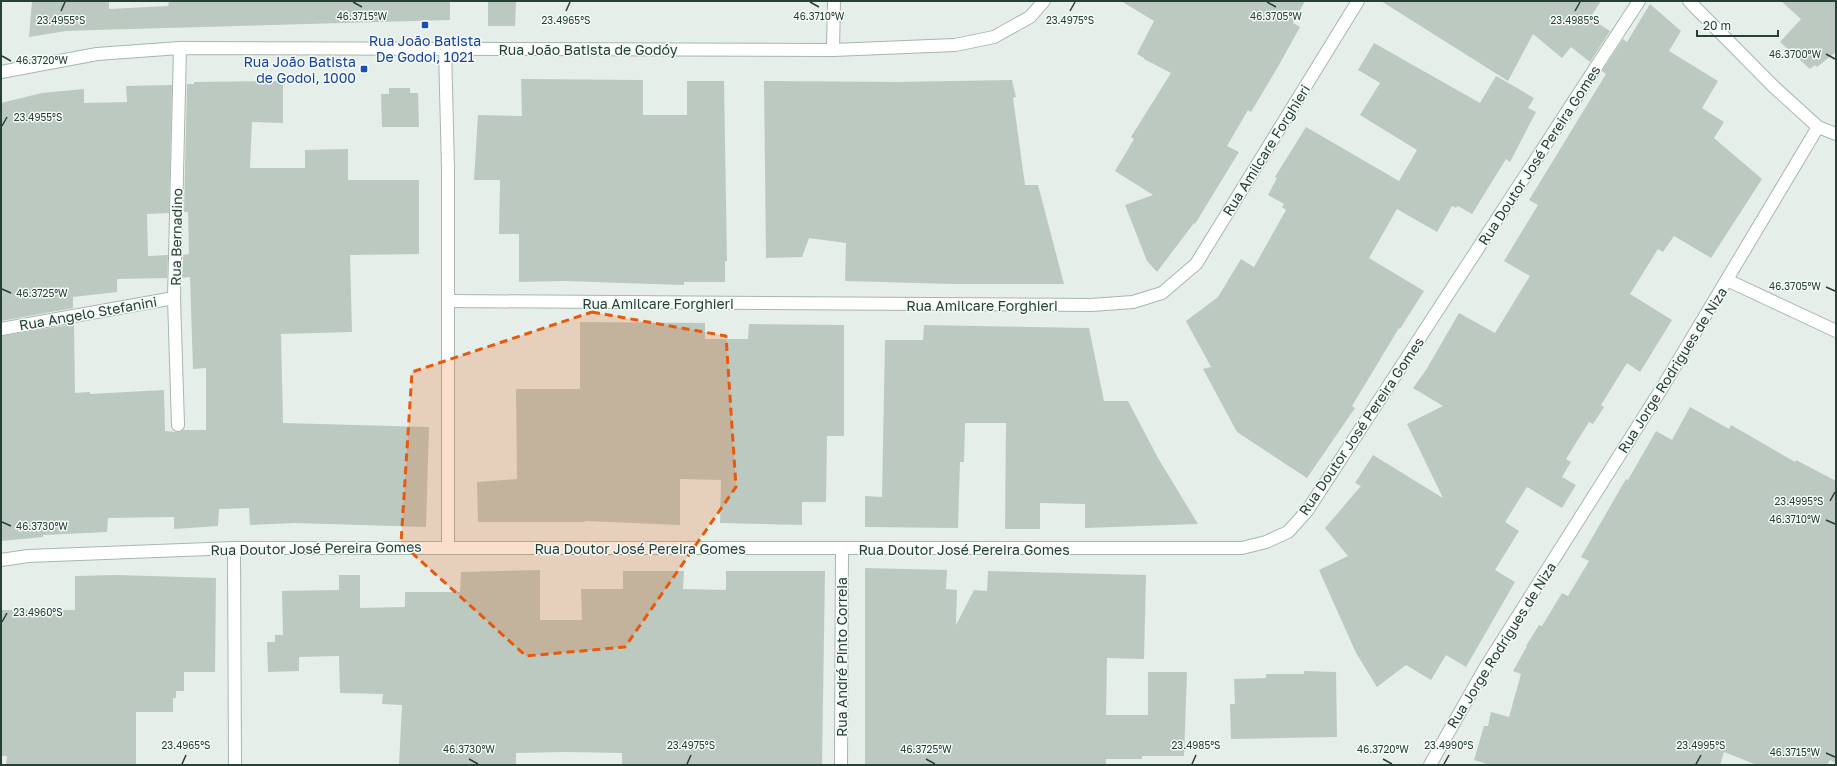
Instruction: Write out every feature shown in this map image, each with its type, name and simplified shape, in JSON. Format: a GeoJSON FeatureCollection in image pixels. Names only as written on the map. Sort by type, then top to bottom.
{"type":"FeatureCollection","features":[{"type":"Feature","properties":{"kind":"street"},"geometry":{"type":"LineString","coordinates":[[833,50],[834,1]]}},
{"type":"Feature","properties":{"kind":"street","name":"Rua João Batista de Godóy"},"geometry":{"type":"LineString","coordinates":[[1,72],[97,54],[180,48],[833,50],[955,45],[994,37],[1030,17],[1044,1]]}},
{"type":"Feature","properties":{"kind":"street","name":"Rua Amilcare Forghieri"},"geometry":{"type":"LineString","coordinates":[[448,301],[1091,305],[1132,302],[1162,293],[1196,264],[1358,1]]}},
{"type":"Feature","properties":{"kind":"street","name":"Rua Doutor José Pereira Gomes"},"geometry":{"type":"LineString","coordinates":[[1,560],[28,556],[234,548],[1242,548],[1266,542],[1288,532],[1307,511],[1639,1]]}},
{"type":"Feature","properties":{"kind":"street"},"geometry":{"type":"LineString","coordinates":[[1689,1],[1773,86],[1818,128],[1836,134]]}},
{"type":"Feature","properties":{"kind":"street","name":"Rua Bernadino"},"geometry":{"type":"LineString","coordinates":[[178,425],[174,298],[180,48]]}},
{"type":"Feature","properties":{"kind":"street"},"geometry":{"type":"LineString","coordinates":[[445,49],[448,169],[448,547]]}},
{"type":"Feature","properties":{"kind":"street","name":"Rua Jorge Rodrigues de Niza"},"geometry":{"type":"LineString","coordinates":[[1430,765],[1485,668],[1662,388],[1818,128]]}},
{"type":"Feature","properties":{"kind":"street"},"geometry":{"type":"LineString","coordinates":[[1727,280],[1836,331]]}},
{"type":"Feature","properties":{"kind":"street","name":"Rua Angelo Stefanini"},"geometry":{"type":"LineString","coordinates":[[1,329],[174,298]]}},
{"type":"Feature","properties":{"kind":"street"},"geometry":{"type":"LineString","coordinates":[[234,548],[234,765]]}},
{"type":"Feature","properties":{"kind":"street","name":"Rua André Pinto Correia"},"geometry":{"type":"LineString","coordinates":[[841,765],[842,549]]}},
{"type":"Feature","properties":{"kind":"highlighted area"},"geometry":{"type":"Polygon","coordinates":[[[592,312],[726,336],[736,487],[625,647],[526,656],[401,543],[412,372],[592,312]]]}},
{"type":"Feature","properties":{"kind":"building"},"geometry":{"type":"Polygon","coordinates":[[[32,1],[109,1],[109,9],[168,6],[169,1],[450,1],[450,20],[66,31],[29,37],[32,1]]]}},
{"type":"Feature","properties":{"kind":"building"},"geometry":{"type":"Polygon","coordinates":[[[488,1],[516,1],[515,26],[488,26],[488,1]]]}},
{"type":"Feature","properties":{"kind":"building"},"geometry":{"type":"Polygon","coordinates":[[[1121,1],[1305,1],[1293,23],[1300,27],[1251,112],[1248,110],[1227,146],[1239,152],[1195,224],[1194,223],[1157,272],[1147,261],[1125,205],[1153,195],[1115,171],[1134,139],[1131,137],[1171,73],[1137,54],[1154,21],[1121,1]]]}},
{"type":"Feature","properties":{"kind":"building"},"geometry":{"type":"Polygon","coordinates":[[[1381,1],[1601,1],[1590,18],[1610,31],[1590,62],[1571,47],[1562,58],[1533,34],[1508,81],[1381,1]]]}},
{"type":"Feature","properties":{"kind":"building"},"geometry":{"type":"Polygon","coordinates":[[[1781,1],[1836,1],[1836,52],[1817,67],[1815,65],[1810,69],[1780,42],[1801,19],[1781,1]]]}},
{"type":"Feature","properties":{"kind":"building"},"geometry":{"type":"Polygon","coordinates":[[[1650,4],[1681,31],[1669,51],[1718,81],[1702,108],[1724,122],[1714,138],[1762,179],[1711,258],[1674,236],[1663,252],[1658,249],[1630,294],[1672,320],[1640,372],[1627,363],[1601,405],[1604,407],[1593,424],[1589,422],[1566,459],[1571,462],[1562,477],[1576,485],[1562,508],[1527,487],[1505,522],[1519,531],[1495,570],[1515,582],[1466,667],[1446,655],[1431,680],[1406,665],[1377,687],[1356,653],[1319,570],[1348,556],[1325,528],[1361,486],[1355,483],[1373,455],[1443,498],[1407,424],[1443,406],[1413,388],[1426,370],[1459,313],[1495,333],[1530,276],[1504,261],[1538,205],[1529,200],[1606,74],[1602,71],[1623,39],[1627,42],[1650,4]]]}},
{"type":"Feature","properties":{"kind":"building"},"geometry":{"type":"Polygon","coordinates":[[[1374,43],[1480,103],[1496,76],[1534,98],[1528,108],[1536,112],[1510,162],[1506,159],[1472,214],[1458,206],[1456,208],[1452,206],[1437,232],[1397,209],[1369,258],[1424,291],[1400,329],[1399,328],[1352,406],[1355,408],[1307,478],[1237,432],[1203,369],[1211,367],[1186,321],[1218,297],[1241,259],[1254,267],[1286,210],[1282,207],[1284,204],[1268,195],[1277,178],[1275,177],[1306,127],[1399,181],[1417,150],[1360,115],[1380,83],[1358,70],[1374,43]]]}},
{"type":"Feature","properties":{"kind":"building"},"geometry":{"type":"Polygon","coordinates":[[[521,79],[643,80],[643,115],[687,115],[687,81],[724,81],[727,261],[725,261],[725,282],[684,282],[684,285],[563,281],[519,282],[519,234],[499,234],[500,180],[474,180],[478,115],[522,116],[521,79]]]}},
{"type":"Feature","properties":{"kind":"building"},"geometry":{"type":"Polygon","coordinates":[[[1012,80],[1016,97],[1013,98],[1025,185],[1038,185],[1064,284],[954,284],[845,281],[846,243],[809,238],[802,257],[766,258],[764,81],[897,82],[1012,80]]]}},
{"type":"Feature","properties":{"kind":"building"},"geometry":{"type":"Polygon","coordinates":[[[283,81],[283,123],[252,122],[250,168],[305,168],[305,150],[348,149],[348,180],[419,180],[419,254],[350,255],[352,332],[281,334],[283,423],[429,427],[426,527],[295,523],[250,525],[249,508],[219,509],[218,526],[174,529],[174,517],[108,518],[107,532],[43,535],[43,537],[1,541],[1,336],[74,324],[75,393],[90,392],[90,394],[164,390],[165,431],[178,432],[183,430],[206,430],[206,368],[193,369],[190,277],[182,278],[183,255],[189,254],[188,212],[184,212],[187,84],[194,84],[194,82],[283,81]]]}},
{"type":"Feature","properties":{"kind":"building"},"geometry":{"type":"Polygon","coordinates":[[[172,85],[169,213],[147,214],[148,256],[168,255],[167,278],[117,279],[117,292],[73,297],[73,308],[1,321],[1,103],[42,93],[84,89],[84,103],[127,102],[126,86],[172,85]]]}},
{"type":"Feature","properties":{"kind":"building"},"geometry":{"type":"Polygon","coordinates":[[[389,88],[410,88],[410,93],[418,93],[419,127],[382,127],[381,94],[389,94],[389,88]]]}},
{"type":"Feature","properties":{"kind":"building"},"geometry":{"type":"Polygon","coordinates":[[[580,322],[705,323],[705,339],[748,339],[749,324],[844,325],[844,436],[827,436],[826,502],[802,502],[802,525],[720,523],[721,480],[680,479],[680,525],[585,521],[478,522],[477,482],[517,479],[516,389],[580,389],[580,322]]]}},
{"type":"Feature","properties":{"kind":"building"},"geometry":{"type":"Polygon","coordinates":[[[924,325],[1089,328],[1104,401],[1128,401],[1158,458],[1198,524],[1085,528],[1085,504],[1040,503],[1040,529],[1005,529],[1006,423],[965,423],[964,462],[960,462],[958,528],[865,527],[865,496],[882,497],[885,340],[923,340],[924,325]]]}},
{"type":"Feature","properties":{"kind":"building"},"geometry":{"type":"Polygon","coordinates":[[[1690,407],[1729,429],[1731,425],[1795,462],[1796,460],[1836,481],[1836,763],[1830,760],[1827,765],[1757,765],[1724,752],[1720,765],[1490,765],[1474,760],[1484,726],[1488,726],[1491,712],[1509,717],[1521,674],[1513,671],[1539,625],[1542,626],[1562,593],[1568,596],[1589,561],[1581,557],[1626,479],[1628,480],[1656,431],[1672,440],[1690,407]]]}},
{"type":"Feature","properties":{"kind":"building"},"geometry":{"type":"Polygon","coordinates":[[[865,568],[947,570],[946,589],[957,590],[956,625],[974,590],[987,591],[988,571],[1146,575],[1144,659],[1107,658],[1106,715],[1148,715],[1148,672],[1187,672],[1184,756],[1142,756],[1142,759],[1106,759],[1106,765],[865,765],[865,568]]]}},
{"type":"Feature","properties":{"kind":"building"},"geometry":{"type":"Polygon","coordinates":[[[540,570],[540,620],[582,620],[581,589],[623,589],[623,571],[684,571],[683,589],[725,590],[726,571],[825,571],[822,765],[622,765],[622,753],[567,752],[516,753],[516,765],[399,765],[402,705],[382,704],[383,694],[340,693],[339,656],[299,657],[299,671],[268,672],[267,642],[275,642],[275,635],[283,635],[282,591],[339,590],[339,575],[360,575],[360,608],[405,607],[405,592],[460,592],[461,572],[540,570]]]}},
{"type":"Feature","properties":{"kind":"building"},"geometry":{"type":"Polygon","coordinates":[[[117,575],[216,578],[215,672],[184,672],[184,691],[176,691],[176,698],[173,698],[173,712],[136,712],[136,765],[6,765],[7,756],[1,756],[1,610],[75,610],[75,576],[117,575]]]}},
{"type":"Feature","properties":{"kind":"building"},"geometry":{"type":"Polygon","coordinates":[[[1304,671],[1336,672],[1337,737],[1231,739],[1230,704],[1235,704],[1234,679],[1266,678],[1266,674],[1304,674],[1304,671]]]}},
{"type":"Feature","properties":{"kind":"place","name":"Rua João Batista De Godoi, 1021"},"geometry":{"type":"Point","coordinates":[425,25]}},
{"type":"Feature","properties":{"kind":"place","name":"Rua João Batista de Godoi, 1000"},"geometry":{"type":"Point","coordinates":[364,69]}}]}
